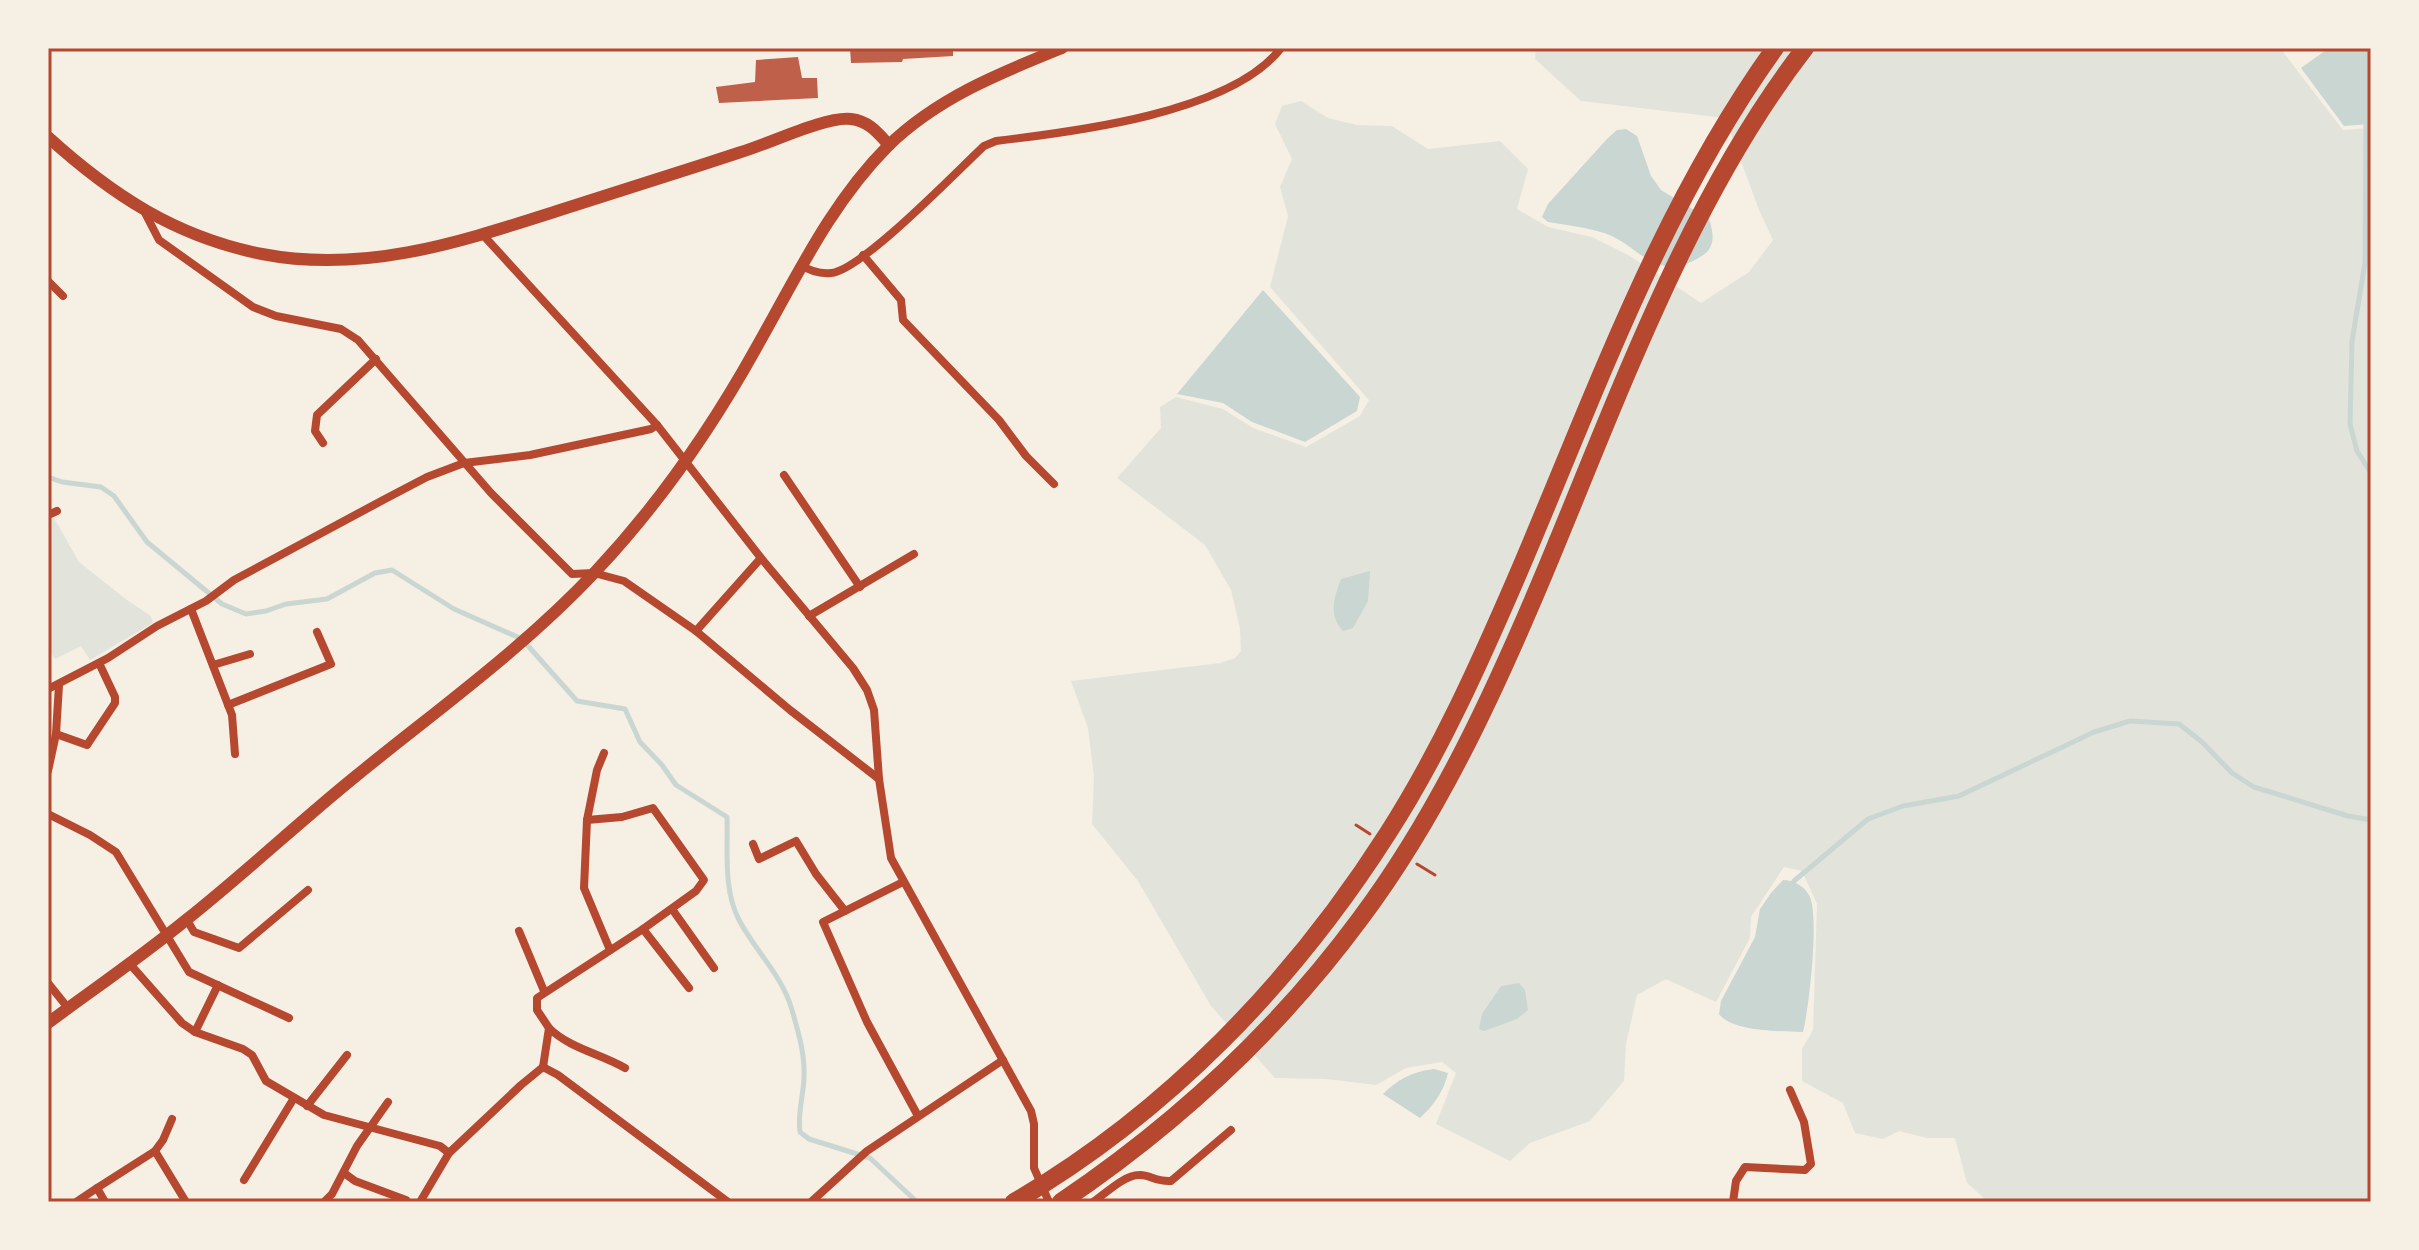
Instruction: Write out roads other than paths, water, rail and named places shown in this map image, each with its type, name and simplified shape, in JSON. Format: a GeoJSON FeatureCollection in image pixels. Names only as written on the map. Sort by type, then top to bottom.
{"type":"FeatureCollection","features":[{"type":"Feature","properties":{"kind":"highway"},"geometry":{"type":"LineString","coordinates":[[1014,1202],[1122,1128],[1183,1078],[1271,991],[1339,905],[1389,831],[1438,745],[1478,665],[1643,276],[1718,133],[1775,48]]}},
{"type":"Feature","properties":{"kind":"highway"},"geometry":{"type":"LineString","coordinates":[[1061,1202],[1138,1148],[1202,1093],[1287,1008],[1361,918],[1413,840],[1460,758],[1500,675],[1666,287],[1713,193],[1757,118],[1805,48]]}},
{"type":"Feature","properties":{"kind":"street"},"geometry":{"type":"LineString","coordinates":[[48,1023],[187,920],[287,832],[512,649],[594,573],[685,462],[754,352],[801,265],[846,197],[889,145],[949,99],[990,77],[1062,48]]}},
{"type":"Feature","properties":{"kind":"street"},"geometry":{"type":"LineString","coordinates":[[801,265],[810,271],[832,273],[848,267],[890,235],[984,146],[996,141],[1083,131],[1198,99],[1249,78],[1281,48]]}},
{"type":"Feature","properties":{"kind":"street"},"geometry":{"type":"LineString","coordinates":[[48,137],[110,189],[144,211],[221,244],[264,254],[334,260],[397,256],[483,235],[762,146],[830,120],[850,119],[870,125],[889,145]]}},
{"type":"Feature","properties":{"kind":"street"},"geometry":{"type":"LineString","coordinates":[[144,211],[159,240],[244,301],[276,316],[341,329],[358,340],[464,463],[572,574],[594,573],[624,581],[696,631],[879,779]]}},
{"type":"Feature","properties":{"kind":"street"},"geometry":{"type":"LineString","coordinates":[[483,235],[657,425],[761,558],[853,668],[867,690],[874,710],[879,779],[891,858],[1031,1111],[1034,1168],[1049,1202]]}},
{"type":"Feature","properties":{"kind":"street"},"geometry":{"type":"LineString","coordinates":[[863,255],[901,300],[903,320],[999,420],[1026,456],[1054,484]]}},
{"type":"Feature","properties":{"kind":"street"},"geometry":{"type":"LineString","coordinates":[[48,281],[63,296]]}},
{"type":"Feature","properties":{"kind":"street"},"geometry":{"type":"LineString","coordinates":[[323,443],[315,431],[317,415],[376,359]]}},
{"type":"Feature","properties":{"kind":"street"},"geometry":{"type":"LineString","coordinates":[[48,689],[427,477],[464,463],[530,455],[651,429],[657,425]]}},
{"type":"Feature","properties":{"kind":"street"},"geometry":{"type":"LineString","coordinates":[[784,475],[860,587]]}},
{"type":"Feature","properties":{"kind":"street"},"geometry":{"type":"LineString","coordinates":[[809,616],[914,554]]}},
{"type":"Feature","properties":{"kind":"street"},"geometry":{"type":"LineString","coordinates":[[696,631],[761,558]]}},
{"type":"Feature","properties":{"kind":"street"},"geometry":{"type":"LineString","coordinates":[[191,609],[232,715],[235,754]]}},
{"type":"Feature","properties":{"kind":"street"},"geometry":{"type":"LineString","coordinates":[[228,705],[331,664],[317,632]]}},
{"type":"Feature","properties":{"kind":"street"},"geometry":{"type":"LineString","coordinates":[[213,665],[250,654]]}},
{"type":"Feature","properties":{"kind":"street"},"geometry":{"type":"LineString","coordinates":[[56,734],[87,745],[115,703],[99,663]]}},
{"type":"Feature","properties":{"kind":"street"},"geometry":{"type":"LineString","coordinates":[[48,771],[56,734],[59,685]]}},
{"type":"Feature","properties":{"kind":"street"},"geometry":{"type":"LineString","coordinates":[[604,753],[597,770],[587,820],[584,888],[610,950]]}},
{"type":"Feature","properties":{"kind":"street"},"geometry":{"type":"LineString","coordinates":[[587,820],[622,817],[653,808],[704,880],[696,891],[672,909],[537,998],[535,1004],[549,1028],[560,1039],[603,1055],[625,1068]]}},
{"type":"Feature","properties":{"kind":"street"},"geometry":{"type":"LineString","coordinates":[[48,814],[116,852],[189,972],[289,1018]]}},
{"type":"Feature","properties":{"kind":"street"},"geometry":{"type":"LineString","coordinates":[[753,844],[759,859],[796,841],[816,874],[845,911]]}},
{"type":"Feature","properties":{"kind":"street"},"geometry":{"type":"LineString","coordinates":[[903,882],[823,922],[867,1022],[918,1116]]}},
{"type":"Feature","properties":{"kind":"street"},"geometry":{"type":"LineString","coordinates":[[187,920],[194,932],[239,948],[308,890]]}},
{"type":"Feature","properties":{"kind":"street"},"geometry":{"type":"LineString","coordinates":[[672,909],[714,968]]}},
{"type":"Feature","properties":{"kind":"street"},"geometry":{"type":"LineString","coordinates":[[643,929],[689,988]]}},
{"type":"Feature","properties":{"kind":"street"},"geometry":{"type":"LineString","coordinates":[[519,931],[544,991]]}},
{"type":"Feature","properties":{"kind":"street"},"geometry":{"type":"LineString","coordinates":[[129,963],[182,1023],[195,1032],[243,1049],[252,1055],[266,1081],[307,1106],[324,1115],[440,1146],[449,1153]]}},
{"type":"Feature","properties":{"kind":"street"},"geometry":{"type":"LineString","coordinates":[[48,983],[68,1008]]}},
{"type":"Feature","properties":{"kind":"street"},"geometry":{"type":"LineString","coordinates":[[195,1032],[218,985]]}},
{"type":"Feature","properties":{"kind":"street"},"geometry":{"type":"LineString","coordinates":[[420,1202],[449,1153],[543,1067],[549,1028]]}},
{"type":"Feature","properties":{"kind":"street"},"geometry":{"type":"LineString","coordinates":[[307,1106],[347,1055]]}},
{"type":"Feature","properties":{"kind":"street"},"geometry":{"type":"LineString","coordinates":[[811,1202],[863,1154],[1003,1060]]}},
{"type":"Feature","properties":{"kind":"street"},"geometry":{"type":"LineString","coordinates":[[543,1067],[728,1202]]}},
{"type":"Feature","properties":{"kind":"street"},"geometry":{"type":"LineString","coordinates":[[1733,1202],[1736,1181],[1745,1167],[1805,1170],[1811,1164],[1804,1122],[1790,1090]]}},
{"type":"Feature","properties":{"kind":"street"},"geometry":{"type":"LineString","coordinates":[[244,1180],[294,1098]]}},
{"type":"Feature","properties":{"kind":"street"},"geometry":{"type":"LineString","coordinates":[[324,1202],[388,1102]]}},
{"type":"Feature","properties":{"kind":"street"},"geometry":{"type":"LineString","coordinates":[[76,1202],[155,1151],[172,1119]]}},
{"type":"Feature","properties":{"kind":"street"},"geometry":{"type":"LineString","coordinates":[[1093,1202],[1132,1176],[1142,1174],[1158,1182],[1171,1181],[1231,1130]]}},
{"type":"Feature","properties":{"kind":"street"},"geometry":{"type":"LineString","coordinates":[[155,1151],[186,1202]]}},
{"type":"Feature","properties":{"kind":"street"},"geometry":{"type":"LineString","coordinates":[[344,1173],[355,1181],[406,1200]]}},
{"type":"Feature","properties":{"kind":"street"},"geometry":{"type":"LineString","coordinates":[[97,1188],[105,1202]]}},
{"type":"Feature","properties":{"kind":"waterway"},"geometry":{"type":"LineString","coordinates":[[2366,124],[2365,263],[2352,341],[2350,424],[2357,451],[2371,473]]}},
{"type":"Feature","properties":{"kind":"waterway"},"geometry":{"type":"LineString","coordinates":[[48,477],[101,487],[114,496],[147,542],[222,604],[246,614],[286,604],[327,599],[375,573],[392,570],[454,609],[522,639],[577,701],[625,709],[640,742],[676,785],[727,817],[727,870],[734,908],[788,997],[801,1043],[804,1076],[800,1132],[809,1139],[870,1158],[917,1202]]}},
{"type":"Feature","properties":{"kind":"waterway"},"geometry":{"type":"LineString","coordinates":[[1794,881],[1868,819],[1903,806],[1959,796],[2094,732],[2130,721],[2179,724],[2232,773],[2254,787],[2371,820]]}}]}
